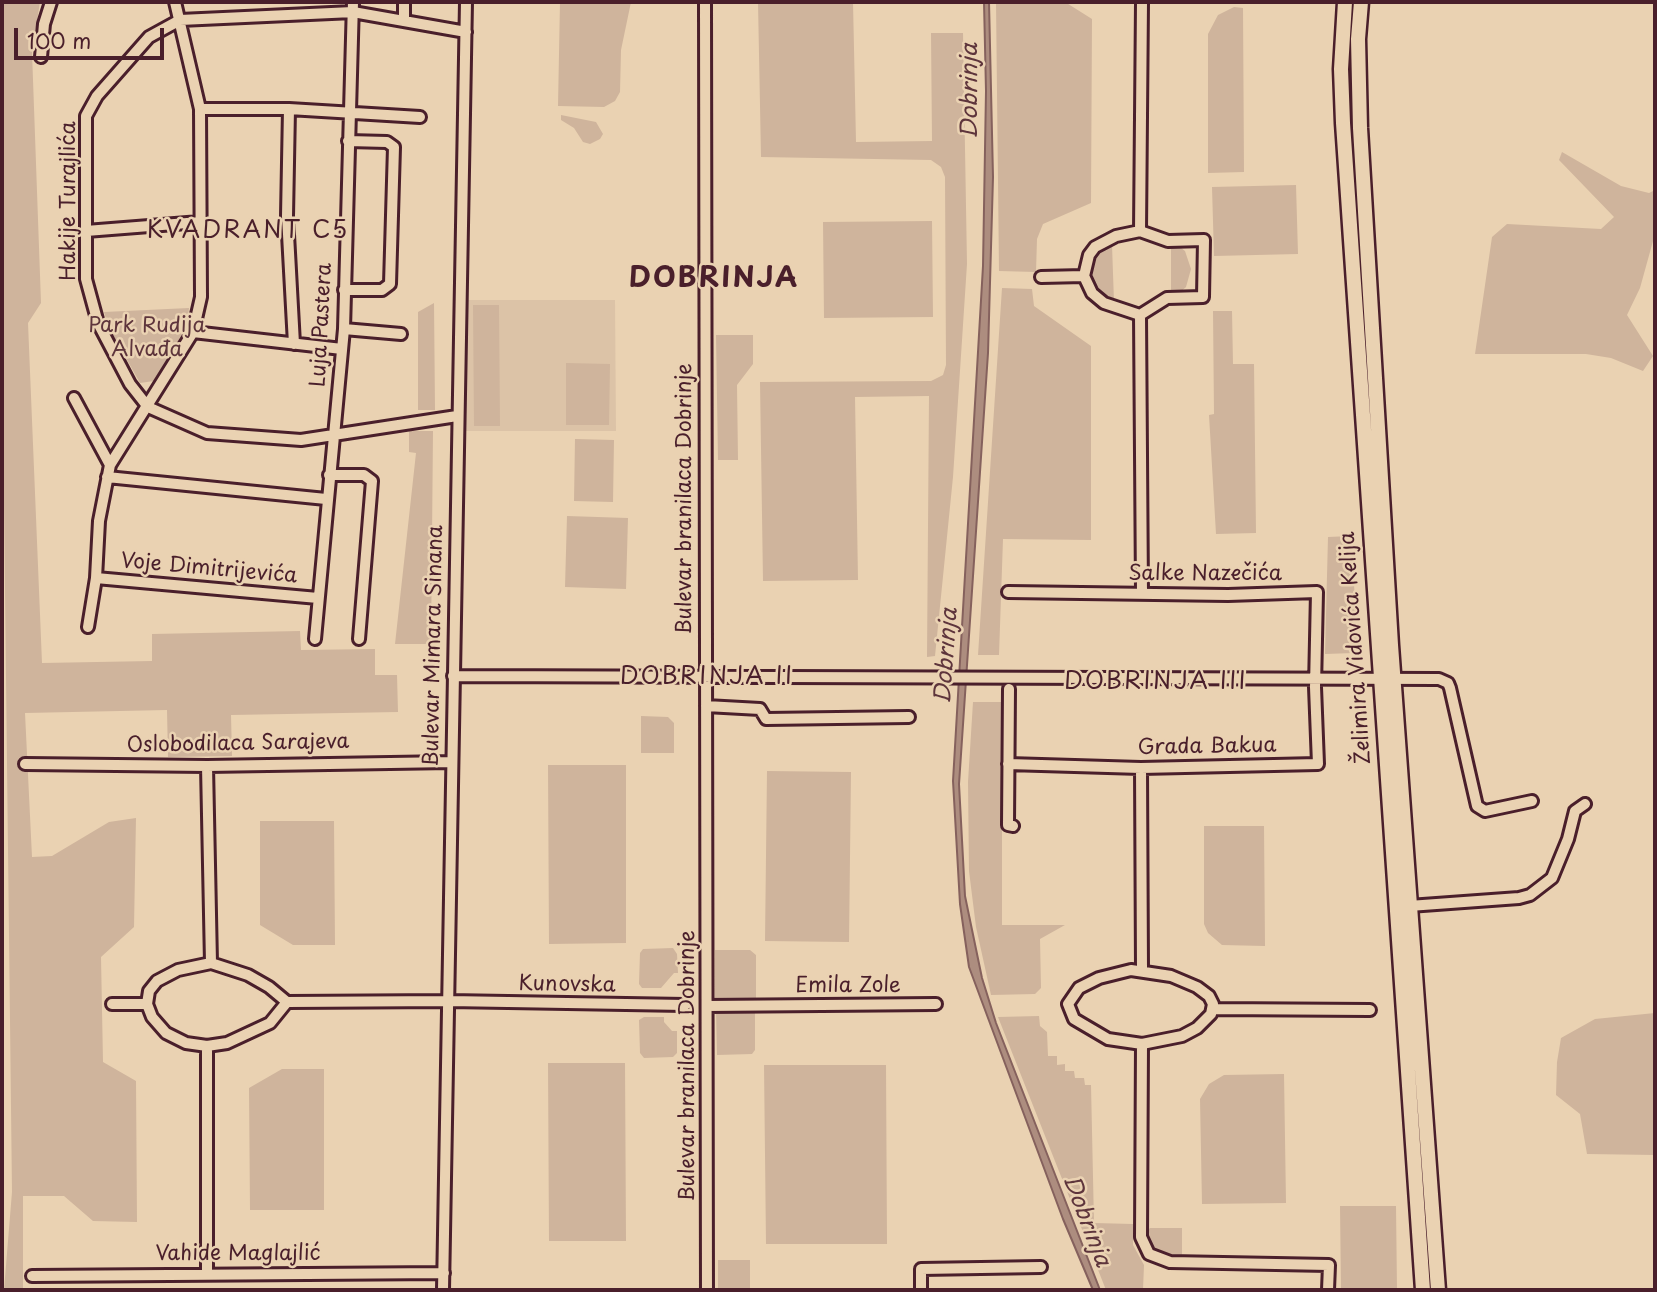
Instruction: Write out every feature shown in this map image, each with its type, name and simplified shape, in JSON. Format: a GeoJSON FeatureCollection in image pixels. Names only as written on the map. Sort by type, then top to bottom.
{"type":"FeatureCollection","features":[{"type":"Feature","properties":{"kind":"main road","name":"Želimira Vidovića Kelija"},"geometry":{"type":"LineString","coordinates":[[1345,2],[1343,123],[1386,677],[1409,906],[1438,1290]]}},
{"type":"Feature","properties":{"kind":"main road","name":"Želimira Vidovića Kelija"},"geometry":{"type":"LineString","coordinates":[[1361,2],[1358,39],[1360,128],[1386,677],[1423,1290]]}},
{"type":"Feature","properties":{"kind":"street"},"geometry":{"type":"LineString","coordinates":[[40,57],[44,24],[51,2]]}},
{"type":"Feature","properties":{"kind":"street"},"geometry":{"type":"LineString","coordinates":[[88,627],[96,578],[99,521],[110,465],[193,332],[201,298],[200,109],[175,2]]}},
{"type":"Feature","properties":{"kind":"street"},"geometry":{"type":"LineString","coordinates":[[404,2],[404,21]]}},
{"type":"Feature","properties":{"kind":"street","name":"Bulevar Mimara Sinana"},"geometry":{"type":"LineString","coordinates":[[443,1290],[466,2]]}},
{"type":"Feature","properties":{"kind":"street","name":"Bulevar branilaca Dobrinje"},"geometry":{"type":"LineString","coordinates":[[705,2],[707,1290]]}},
{"type":"Feature","properties":{"kind":"street"},"geometry":{"type":"LineString","coordinates":[[1140,231],[1142,2]]}},
{"type":"Feature","properties":{"kind":"street"},"geometry":{"type":"LineString","coordinates":[[180,20],[353,7],[404,21],[466,32]]}},
{"type":"Feature","properties":{"kind":"street","name":"Luja Pastera"},"geometry":{"type":"LineString","coordinates":[[315,639],[332,434],[344,329],[353,7]]}},
{"type":"Feature","properties":{"kind":"street","name":"Hakije Turajlića"},"geometry":{"type":"LineString","coordinates":[[148,407],[130,384],[97,323],[86,279],[86,116],[97,96],[149,37],[180,20]]}},
{"type":"Feature","properties":{"kind":"street"},"geometry":{"type":"LineString","coordinates":[[200,109],[349,111],[420,117]]}},
{"type":"Feature","properties":{"kind":"street"},"geometry":{"type":"LineString","coordinates":[[289,109],[287,216],[294,344]]}},
{"type":"Feature","properties":{"kind":"street"},"geometry":{"type":"LineString","coordinates":[[344,290],[382,290],[390,284],[394,147],[387,142],[348,141]]}},
{"type":"Feature","properties":{"kind":"street"},"geometry":{"type":"LineString","coordinates":[[86,231],[200,222]]}},
{"type":"Feature","properties":{"kind":"street"},"geometry":{"type":"LineString","coordinates":[[1140,231],[1168,241],[1204,240],[1203,296],[1167,298],[1140,315],[1104,303],[1092,293],[1084,276],[1089,255],[1095,247],[1116,236],[1140,231]]}},
{"type":"Feature","properties":{"kind":"street"},"geometry":{"type":"LineString","coordinates":[[1041,277],[1084,276]]}},
{"type":"Feature","properties":{"kind":"street"},"geometry":{"type":"LineString","coordinates":[[1140,315],[1142,593]]}},
{"type":"Feature","properties":{"kind":"street"},"geometry":{"type":"LineString","coordinates":[[344,329],[401,334]]}},
{"type":"Feature","properties":{"kind":"street"},"geometry":{"type":"LineString","coordinates":[[193,332],[342,349]]}},
{"type":"Feature","properties":{"kind":"street"},"geometry":{"type":"LineString","coordinates":[[74,398],[110,465]]}},
{"type":"Feature","properties":{"kind":"street"},"geometry":{"type":"LineString","coordinates":[[148,407],[189,427],[228,436],[301,440],[457,416]]}},
{"type":"Feature","properties":{"kind":"street"},"geometry":{"type":"LineString","coordinates":[[329,475],[364,475],[372,481],[359,639]]}},
{"type":"Feature","properties":{"kind":"street"},"geometry":{"type":"LineString","coordinates":[[107,477],[326,499]]}},
{"type":"Feature","properties":{"kind":"street","name":"Voje Dimitrijevića"},"geometry":{"type":"LineString","coordinates":[[96,578],[318,598]]}},
{"type":"Feature","properties":{"kind":"street","name":"Salke Nazečića"},"geometry":{"type":"LineString","coordinates":[[1008,593],[1228,595],[1317,592],[1316,676]]}},
{"type":"Feature","properties":{"kind":"street"},"geometry":{"type":"LineString","coordinates":[[453,676],[944,679],[1316,676],[1439,679],[1448,683],[1477,806],[1485,811],[1532,801]]}},
{"type":"Feature","properties":{"kind":"street","name":"Grada Bakua"},"geometry":{"type":"LineString","coordinates":[[1008,764],[1141,768],[1318,764],[1316,676]]}},
{"type":"Feature","properties":{"kind":"street"},"geometry":{"type":"LineString","coordinates":[[1009,689],[1008,825],[1013,826]]}},
{"type":"Feature","properties":{"kind":"street"},"geometry":{"type":"LineString","coordinates":[[706,706],[760,709],[766,719],[909,717]]}},
{"type":"Feature","properties":{"kind":"street","name":"Oslobodilaca Sarajeva"},"geometry":{"type":"LineString","coordinates":[[25,764],[207,766],[451,762]]}},
{"type":"Feature","properties":{"kind":"street"},"geometry":{"type":"LineString","coordinates":[[207,766],[211,964]]}},
{"type":"Feature","properties":{"kind":"street"},"geometry":{"type":"LineString","coordinates":[[1141,768],[1142,970]]}},
{"type":"Feature","properties":{"kind":"street"},"geometry":{"type":"LineString","coordinates":[[1409,906],[1519,898],[1536,891],[1552,878],[1568,839],[1575,811],[1585,804]]}},
{"type":"Feature","properties":{"kind":"street"},"geometry":{"type":"LineString","coordinates":[[211,964],[248,975],[269,986],[287,1003],[270,1023],[227,1044],[207,1046],[186,1044],[166,1033],[152,1017],[148,1004],[149,991],[157,981],[178,970],[211,964]]}},
{"type":"Feature","properties":{"kind":"street"},"geometry":{"type":"LineString","coordinates":[[1142,970],[1171,976],[1198,987],[1209,996],[1213,1009],[1206,1021],[1189,1033],[1142,1044],[1118,1042],[1084,1028],[1074,1019],[1068,1004],[1073,993],[1088,983],[1118,972],[1142,970]]}},
{"type":"Feature","properties":{"kind":"street","name":"Kunovska"},"geometry":{"type":"LineString","coordinates":[[287,1003],[449,1001],[685,1005]]}},
{"type":"Feature","properties":{"kind":"street"},"geometry":{"type":"LineString","coordinates":[[112,1004],[148,1004]]}},
{"type":"Feature","properties":{"kind":"street","name":"Emila Zole"},"geometry":{"type":"LineString","coordinates":[[707,1006],[936,1004]]}},
{"type":"Feature","properties":{"kind":"street"},"geometry":{"type":"LineString","coordinates":[[1213,1009],[1370,1010]]}},
{"type":"Feature","properties":{"kind":"street"},"geometry":{"type":"LineString","coordinates":[[1142,1044],[1141,1237],[1149,1254],[1170,1262],[1329,1265],[1328,1290]]}},
{"type":"Feature","properties":{"kind":"street"},"geometry":{"type":"LineString","coordinates":[[207,1046],[207,1273]]}},
{"type":"Feature","properties":{"kind":"street"},"geometry":{"type":"LineString","coordinates":[[921,1290],[921,1269],[1041,1266]]}},
{"type":"Feature","properties":{"kind":"street","name":"Vahide Maglajlić"},"geometry":{"type":"LineString","coordinates":[[32,1276],[444,1273]]}},
{"type":"Feature","properties":{"kind":"shaded area","name":"Dobrinja"},"geometry":{"type":"Polygon","coordinates":[[[984,2],[989,2],[993,177],[988,353],[959,784],[965,896],[982,978],[996,1023],[1100,1290],[1093,1290],[1063,1219],[969,967],[960,904],[953,781],[983,266],[986,91],[984,2]]]}},
{"type":"Feature","properties":{"kind":"shaded area"},"geometry":{"type":"Polygon","coordinates":[[[465,300],[615,300],[616,431],[466,431],[465,300]]]}},
{"type":"Feature","properties":{"kind":"green space"},"geometry":{"type":"Polygon","coordinates":[[[2,2],[40,2],[32,52],[41,303],[28,323],[42,663],[152,661],[152,634],[300,631],[301,650],[375,649],[375,675],[397,675],[398,712],[231,715],[232,756],[168,757],[167,710],[25,713],[32,857],[52,856],[109,822],[136,818],[134,927],[101,957],[103,1062],[136,1081],[137,1222],[93,1221],[64,1196],[23,1196],[23,1290],[4,1290],[12,1192],[2,333],[2,2]]]}},
{"type":"Feature","properties":{"kind":"green space"},"geometry":{"type":"Polygon","coordinates":[[[560,2],[631,2],[621,50],[620,92],[615,101],[604,107],[558,106],[560,2]]]}},
{"type":"Feature","properties":{"kind":"green space"},"geometry":{"type":"Polygon","coordinates":[[[758,2],[853,2],[856,142],[932,141],[931,33],[963,33],[967,264],[953,477],[935,656],[927,657],[929,396],[855,397],[858,580],[763,581],[760,382],[931,381],[943,375],[946,365],[945,177],[941,167],[931,160],[761,157],[758,2]]]}},
{"type":"Feature","properties":{"kind":"green space"},"geometry":{"type":"Polygon","coordinates":[[[996,2],[1065,2],[1092,19],[1091,203],[1043,224],[1037,239],[1036,272],[999,271],[996,2]]]}},
{"type":"Feature","properties":{"kind":"green space"},"geometry":{"type":"Polygon","coordinates":[[[1234,7],[1243,8],[1244,172],[1208,173],[1208,34],[1218,15],[1234,7]]]}},
{"type":"Feature","properties":{"kind":"green space"},"geometry":{"type":"Polygon","coordinates":[[[561,115],[596,122],[603,134],[600,139],[590,144],[583,142],[574,128],[561,120],[561,115]]]}},
{"type":"Feature","properties":{"kind":"green space"},"geometry":{"type":"Polygon","coordinates":[[[1562,152],[1621,186],[1649,193],[1655,190],[1653,241],[1640,288],[1627,315],[1653,356],[1643,371],[1611,358],[1586,354],[1475,354],[1492,237],[1507,224],[1601,229],[1614,217],[1559,160],[1562,152]]]}},
{"type":"Feature","properties":{"kind":"green space"},"geometry":{"type":"Polygon","coordinates":[[[1296,185],[1298,254],[1214,256],[1212,187],[1296,185]]]}},
{"type":"Feature","properties":{"kind":"green space"},"geometry":{"type":"Polygon","coordinates":[[[932,221],[933,317],[824,318],[823,222],[932,221]]]}},
{"type":"Feature","properties":{"kind":"green space"},"geometry":{"type":"Polygon","coordinates":[[[1171,244],[1176,244],[1185,251],[1191,269],[1186,287],[1178,294],[1171,294],[1171,244]]]}},
{"type":"Feature","properties":{"kind":"green space"},"geometry":{"type":"Polygon","coordinates":[[[1112,245],[1114,302],[1095,290],[1088,273],[1095,255],[1112,245]]]}},
{"type":"Feature","properties":{"kind":"green space"},"geometry":{"type":"Polygon","coordinates":[[[1002,288],[1032,289],[1034,306],[1091,346],[1091,540],[1003,539],[999,655],[978,655],[1002,288]]]}},
{"type":"Feature","properties":{"kind":"green space"},"geometry":{"type":"Polygon","coordinates":[[[434,303],[435,410],[418,410],[418,312],[434,303]]]}},
{"type":"Feature","properties":{"kind":"green space"},"geometry":{"type":"Polygon","coordinates":[[[473,305],[499,305],[500,426],[474,426],[473,305]]]}},
{"type":"Feature","properties":{"kind":"green space","name":"Park Rudija Alvađa"},"geometry":{"type":"Polygon","coordinates":[[[189,308],[187,326],[154,381],[140,383],[108,326],[104,312],[189,308]]]}},
{"type":"Feature","properties":{"kind":"green space"},"geometry":{"type":"Polygon","coordinates":[[[1213,311],[1232,311],[1233,364],[1254,364],[1256,533],[1216,534],[1209,415],[1214,414],[1213,311]]]}},
{"type":"Feature","properties":{"kind":"green space"},"geometry":{"type":"Polygon","coordinates":[[[716,335],[753,335],[753,364],[737,385],[738,460],[718,460],[716,335]]]}},
{"type":"Feature","properties":{"kind":"green space"},"geometry":{"type":"Polygon","coordinates":[[[566,363],[610,364],[609,425],[566,425],[566,363]]]}},
{"type":"Feature","properties":{"kind":"green space"},"geometry":{"type":"Polygon","coordinates":[[[409,431],[433,431],[431,644],[395,644],[416,453],[409,452],[409,431]]]}},
{"type":"Feature","properties":{"kind":"green space"},"geometry":{"type":"Polygon","coordinates":[[[575,439],[614,440],[613,502],[574,501],[575,439]]]}},
{"type":"Feature","properties":{"kind":"green space"},"geometry":{"type":"Polygon","coordinates":[[[567,516],[628,518],[626,589],[565,587],[567,516]]]}},
{"type":"Feature","properties":{"kind":"green space"},"geometry":{"type":"Polygon","coordinates":[[[1351,536],[1358,648],[1354,653],[1325,654],[1328,537],[1351,536]]]}},
{"type":"Feature","properties":{"kind":"green space"},"geometry":{"type":"Polygon","coordinates":[[[973,702],[1002,702],[1002,925],[1065,925],[1040,939],[1041,988],[1035,994],[991,995],[976,927],[969,871],[968,782],[973,702]]]}},
{"type":"Feature","properties":{"kind":"green space"},"geometry":{"type":"Polygon","coordinates":[[[641,716],[668,717],[674,723],[674,753],[641,753],[641,716]]]}},
{"type":"Feature","properties":{"kind":"green space"},"geometry":{"type":"Polygon","coordinates":[[[548,765],[626,765],[626,943],[549,944],[548,765]]]}},
{"type":"Feature","properties":{"kind":"green space"},"geometry":{"type":"Polygon","coordinates":[[[767,771],[851,772],[849,942],[765,941],[767,771]]]}},
{"type":"Feature","properties":{"kind":"green space"},"geometry":{"type":"Polygon","coordinates":[[[260,821],[334,821],[335,945],[293,945],[260,925],[260,821]]]}},
{"type":"Feature","properties":{"kind":"green space"},"geometry":{"type":"Polygon","coordinates":[[[1204,826],[1264,826],[1265,946],[1222,945],[1208,933],[1204,924],[1204,826]]]}},
{"type":"Feature","properties":{"kind":"green space"},"geometry":{"type":"Polygon","coordinates":[[[673,948],[677,954],[678,973],[674,973],[661,988],[642,988],[639,984],[640,953],[643,949],[673,948]]]}},
{"type":"Feature","properties":{"kind":"green space"},"geometry":{"type":"Polygon","coordinates":[[[715,950],[750,950],[756,955],[756,999],[715,999],[715,950]]]}},
{"type":"Feature","properties":{"kind":"green space"},"geometry":{"type":"Polygon","coordinates":[[[716,1010],[755,1010],[755,1050],[752,1054],[717,1055],[716,1010]]]}},
{"type":"Feature","properties":{"kind":"green space"},"geometry":{"type":"Polygon","coordinates":[[[1655,1013],[1655,1155],[1587,1154],[1580,1114],[1556,1095],[1561,1038],[1595,1019],[1655,1013]]]}},
{"type":"Feature","properties":{"kind":"green space"},"geometry":{"type":"Polygon","coordinates":[[[1039,1016],[1040,1026],[1047,1032],[1048,1056],[1057,1056],[1057,1065],[1065,1064],[1065,1071],[1074,1071],[1075,1078],[1084,1078],[1085,1085],[1091,1085],[1094,1223],[1133,1224],[1133,1245],[1144,1265],[1143,1290],[1106,1290],[998,1017],[1039,1016]]]}},
{"type":"Feature","properties":{"kind":"green space"},"geometry":{"type":"Polygon","coordinates":[[[644,1017],[664,1017],[664,1022],[672,1031],[677,1031],[677,1053],[673,1057],[644,1058],[640,1053],[639,1020],[644,1017]]]}},
{"type":"Feature","properties":{"kind":"green space"},"geometry":{"type":"Polygon","coordinates":[[[548,1063],[625,1063],[626,1241],[549,1241],[548,1063]]]}},
{"type":"Feature","properties":{"kind":"green space"},"geometry":{"type":"Polygon","coordinates":[[[764,1065],[886,1065],[887,1244],[766,1244],[764,1065]]]}},
{"type":"Feature","properties":{"kind":"green space"},"geometry":{"type":"Polygon","coordinates":[[[282,1069],[324,1069],[324,1210],[250,1210],[249,1088],[282,1069]]]}},
{"type":"Feature","properties":{"kind":"green space"},"geometry":{"type":"Polygon","coordinates":[[[1284,1074],[1286,1203],[1202,1204],[1200,1099],[1209,1084],[1224,1075],[1284,1074]]]}},
{"type":"Feature","properties":{"kind":"green space"},"geometry":{"type":"Polygon","coordinates":[[[1340,1206],[1396,1206],[1397,1290],[1341,1290],[1340,1206]]]}},
{"type":"Feature","properties":{"kind":"green space"},"geometry":{"type":"Polygon","coordinates":[[[1150,1228],[1182,1228],[1182,1258],[1169,1258],[1152,1252],[1145,1240],[1146,1232],[1150,1228]]]}},
{"type":"Feature","properties":{"kind":"green space"},"geometry":{"type":"Polygon","coordinates":[[[718,1260],[750,1260],[750,1290],[718,1290],[718,1260]]]}},
{"type":"Feature","properties":{"kind":"district","name":"KVADRANT C5"},"geometry":{"type":"Point","coordinates":[248,231]}},
{"type":"Feature","properties":{"kind":"district","name":"DOBRINJA"},"geometry":{"type":"Point","coordinates":[714,279]}},
{"type":"Feature","properties":{"kind":"district","name":"DOBRINJA II"},"geometry":{"type":"Point","coordinates":[707,677]}},
{"type":"Feature","properties":{"kind":"district","name":"DOBRINJA III"},"geometry":{"type":"Point","coordinates":[1156,682]}}]}
